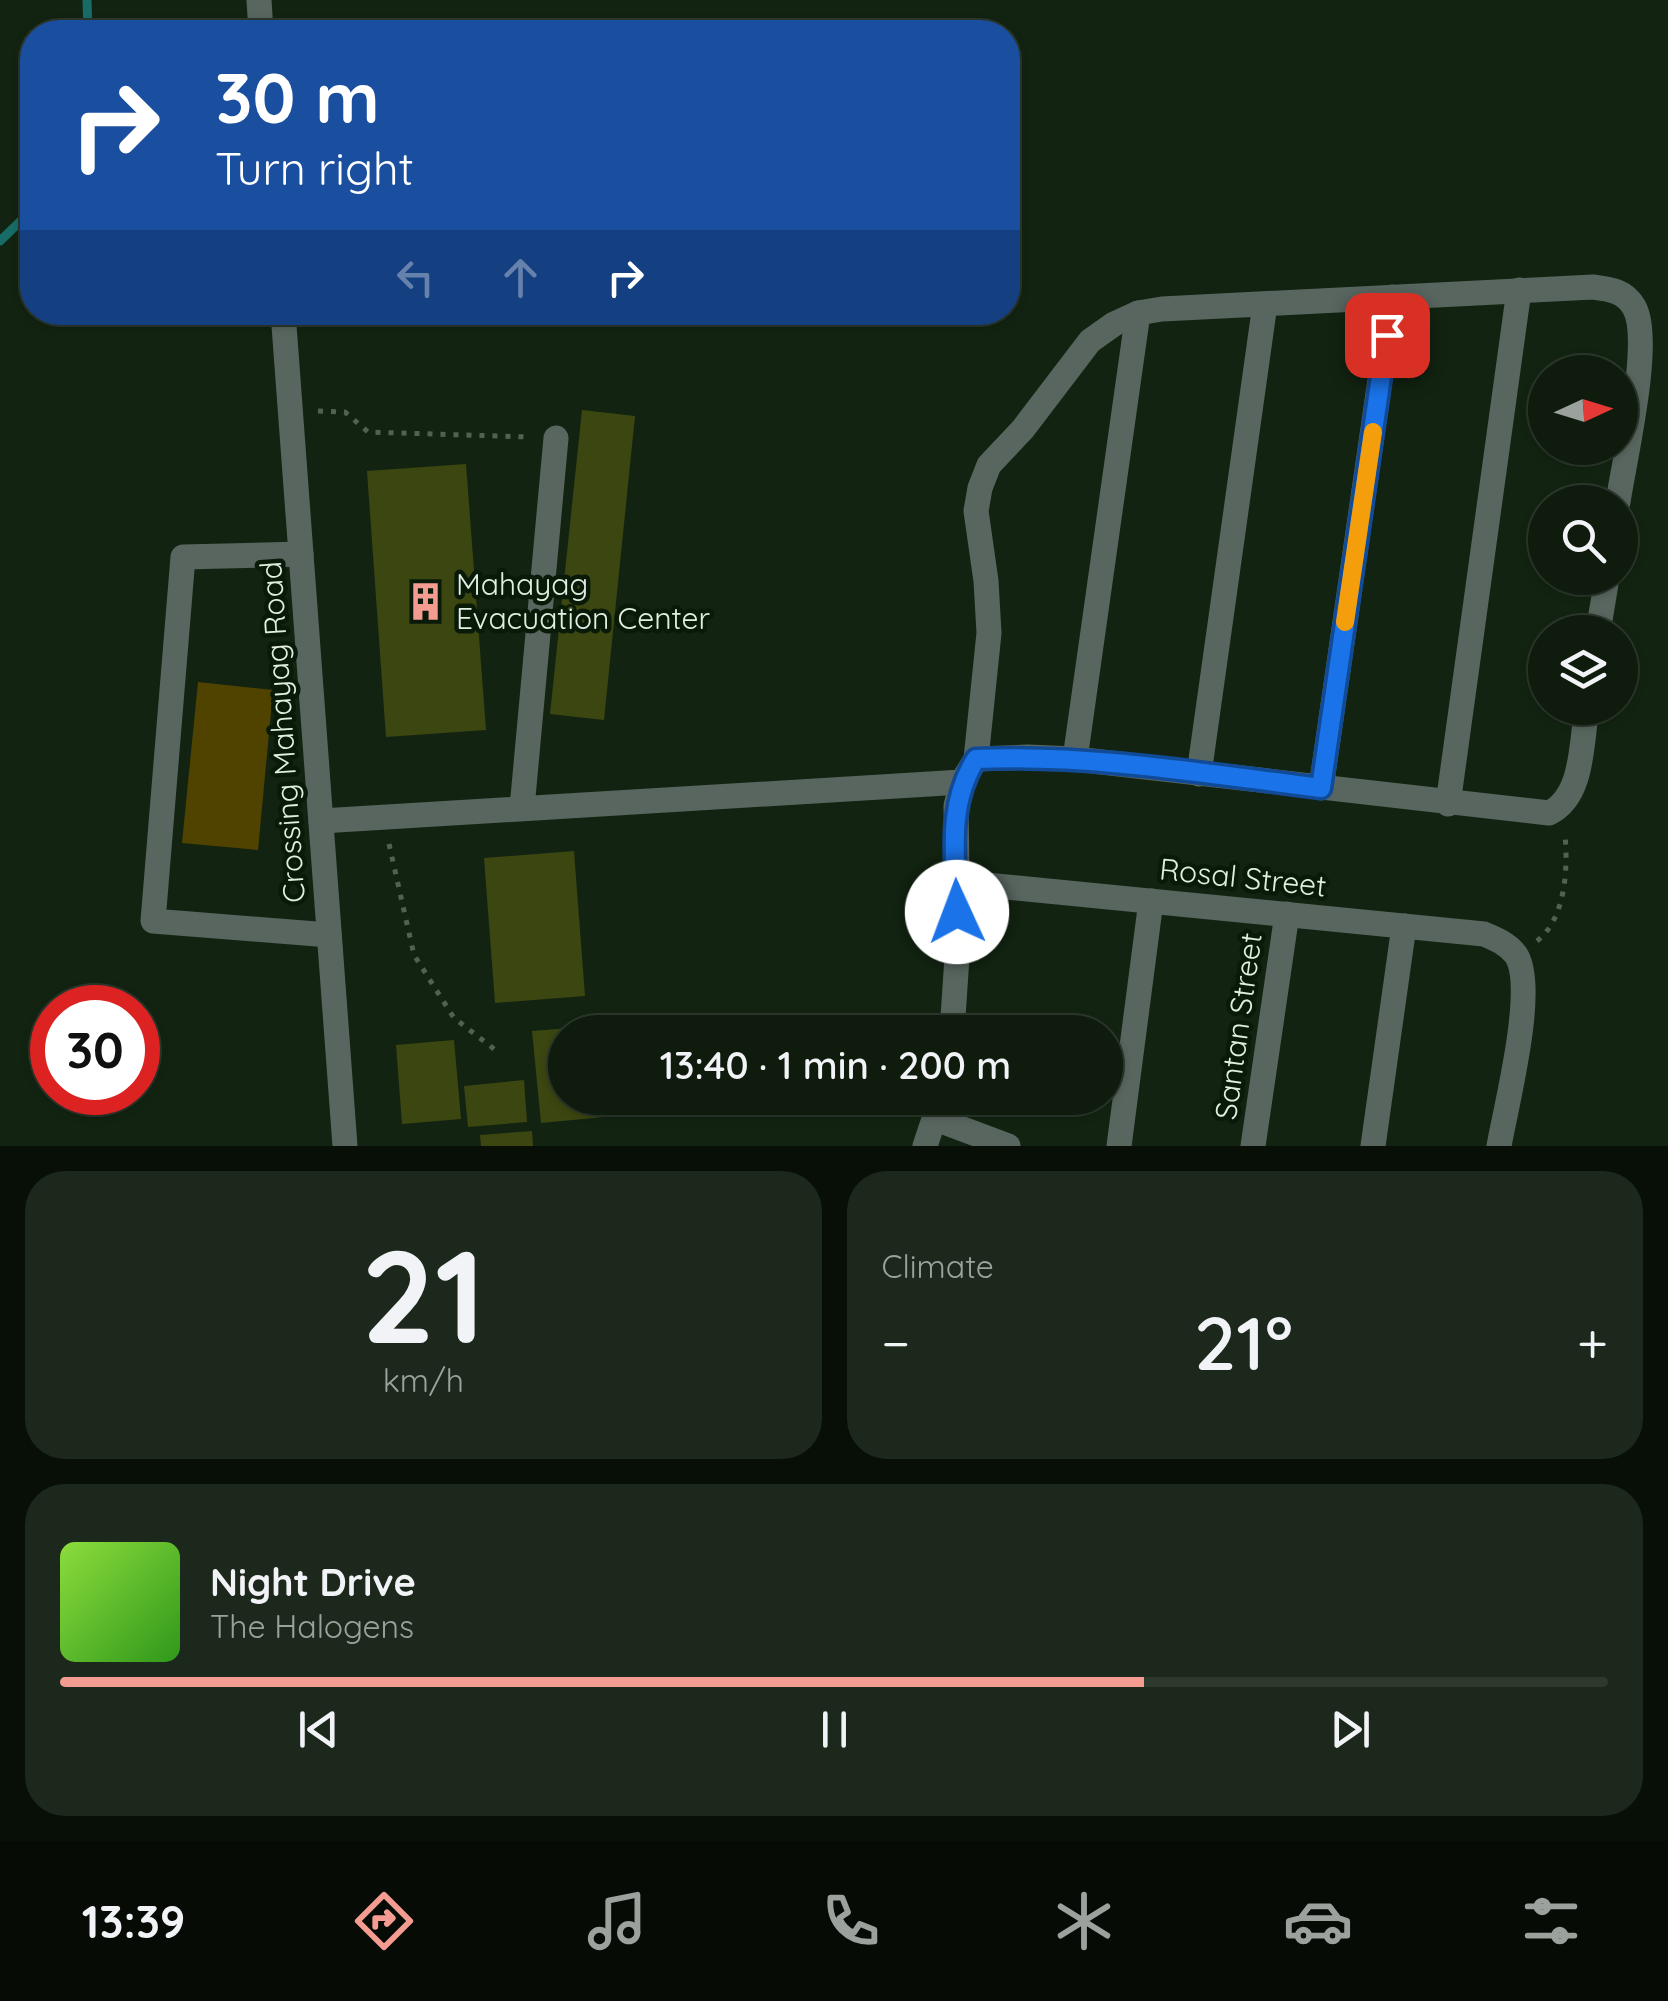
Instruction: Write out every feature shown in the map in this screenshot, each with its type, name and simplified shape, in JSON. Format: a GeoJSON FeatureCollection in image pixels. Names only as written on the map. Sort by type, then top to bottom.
{"type":"FeatureCollection","features":[{"type":"Feature","properties":{"kind":"street"},"geometry":{"type":"LineString","coordinates":[[953,1015],[957,962],[956,806],[962,782],[976,759],[989,633],[976,511],[980,488],[990,464],[1023,430],[1090,341],[1138,313],[1162,309],[1608,288],[1624,295],[1635,308],[1642,343],[1621,485]]}},
{"type":"Feature","properties":{"kind":"street"},"geometry":{"type":"LineString","coordinates":[[1448,804],[1518,290]]}},
{"type":"Feature","properties":{"kind":"street"},"geometry":{"type":"LineString","coordinates":[[1321,788],[1392,297]]}},
{"type":"Feature","properties":{"kind":"street"},"geometry":{"type":"LineString","coordinates":[[1200,774],[1265,304]]}},
{"type":"Feature","properties":{"kind":"street"},"geometry":{"type":"LineString","coordinates":[[1075,760],[1138,313]]}},
{"type":"Feature","properties":{"kind":"street","name":"Crossing Mahayag Road"},"geometry":{"type":"LineString","coordinates":[[284,325],[345,1146]]}},
{"type":"Feature","properties":{"kind":"street"},"geometry":{"type":"LineString","coordinates":[[522,808],[556,438]]}},
{"type":"Feature","properties":{"kind":"street"},"geometry":{"type":"LineString","coordinates":[[301,554],[184,557],[152,921],[330,935]]}},
{"type":"Feature","properties":{"kind":"street"},"geometry":{"type":"LineString","coordinates":[[976,759],[1028,756],[1075,760],[1550,813],[1562,807],[1571,795],[1584,725]]}},
{"type":"Feature","properties":{"kind":"street"},"geometry":{"type":"LineString","coordinates":[[321,821],[962,782]]}},
{"type":"Feature","properties":{"kind":"street","name":"Rosal Street"},"geometry":{"type":"LineString","coordinates":[[956,882],[1484,934],[1502,942],[1516,955]]}},
{"type":"Feature","properties":{"kind":"street"},"geometry":{"type":"LineString","coordinates":[[1119,1146],[1151,901]]}},
{"type":"Feature","properties":{"kind":"street","name":"Santan Street"},"geometry":{"type":"LineString","coordinates":[[1254,1146],[1287,914]]}},
{"type":"Feature","properties":{"kind":"street"},"geometry":{"type":"LineString","coordinates":[[1373,1146],[1404,926]]}},
{"type":"Feature","properties":{"kind":"street"},"geometry":{"type":"LineString","coordinates":[[1500,1146],[1524,1001],[1524,975],[1516,955]]}},
{"type":"Feature","properties":{"kind":"street"},"geometry":{"type":"LineString","coordinates":[[925,1146],[936,1115]]}},
{"type":"Feature","properties":{"kind":"street"},"geometry":{"type":"LineString","coordinates":[[951,1115],[1008,1146]]}},
{"type":"Feature","properties":{"kind":"path"},"geometry":{"type":"LineString","coordinates":[[290,410],[345,412],[368,432],[556,438]]}},
{"type":"Feature","properties":{"kind":"path"},"geometry":{"type":"LineString","coordinates":[[1516,955],[1543,936],[1554,919],[1567,857],[1562,807]]}},
{"type":"Feature","properties":{"kind":"path"},"geometry":{"type":"LineString","coordinates":[[383,817],[414,955],[454,1018],[498,1052]]}},
{"type":"Feature","properties":{"kind":"shaded area"},"geometry":{"type":"Polygon","coordinates":[[[198,682],[273,690],[258,850],[182,843],[198,682]]]}},
{"type":"Feature","properties":{"kind":"building"},"geometry":{"type":"Polygon","coordinates":[[[582,410],[635,416],[604,720],[550,714],[582,410]]]}},
{"type":"Feature","properties":{"kind":"building","name":"Mahayag Evacuation Center"},"geometry":{"type":"Polygon","coordinates":[[[466,464],[486,730],[386,737],[367,471],[466,464]]]}},
{"type":"Feature","properties":{"kind":"building"},"geometry":{"type":"Polygon","coordinates":[[[574,851],[585,996],[495,1003],[484,858],[574,851]]]}},
{"type":"Feature","properties":{"kind":"building"},"geometry":{"type":"Polygon","coordinates":[[[548,1030],[548,1115],[604,1117],[541,1123],[532,1031],[548,1030]]]}},
{"type":"Feature","properties":{"kind":"building"},"geometry":{"type":"Polygon","coordinates":[[[454,1040],[461,1119],[402,1124],[396,1045],[454,1040]]]}},
{"type":"Feature","properties":{"kind":"building"},"geometry":{"type":"Polygon","coordinates":[[[524,1080],[527,1122],[468,1127],[464,1086],[524,1080]]]}},
{"type":"Feature","properties":{"kind":"building"},"geometry":{"type":"Polygon","coordinates":[[[532,1131],[533,1146],[481,1146],[480,1135],[532,1131]]]}},
{"type":"Feature","properties":{"kind":"waterway"},"geometry":{"type":"LineString","coordinates":[[87,0],[88,20]]}},
{"type":"Feature","properties":{"kind":"waterway"},"geometry":{"type":"LineString","coordinates":[[0,241],[20,222]]}},
{"type":"Feature","properties":{"kind":"slow traffic"},"geometry":{"type":"LineString","coordinates":[[1345,622],[1373,432]]}},
{"type":"Feature","properties":{"kind":"place","name":"Mahayag Evacuation Center"},"geometry":{"type":"Point","coordinates":[426,601]}},
{"type":"Feature","properties":{"kind":"route"},"geometry":{"type":"LineString","coordinates":[[957,912],[956,806],[962,782],[976,759],[1028,756],[1321,788],[1387,335]]}}]}
